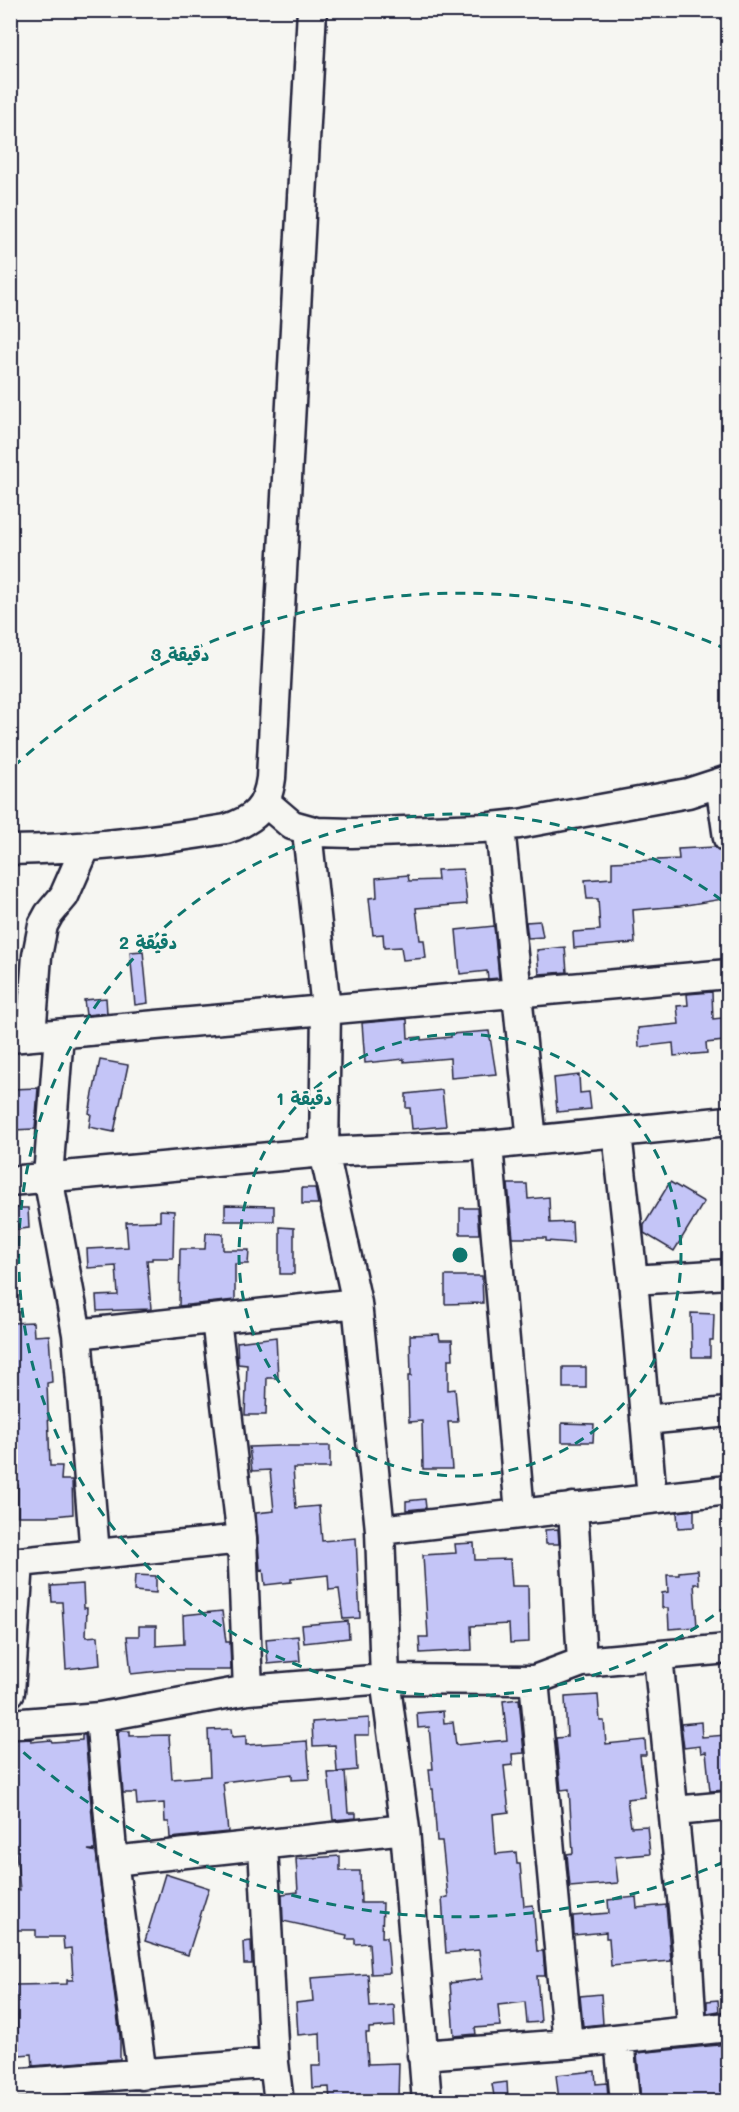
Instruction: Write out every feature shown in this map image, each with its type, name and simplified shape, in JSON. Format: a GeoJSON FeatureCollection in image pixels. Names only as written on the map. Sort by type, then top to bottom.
{"type":"FeatureCollection","features":[{"type":"Feature","properties":{"kind":"street"},"geometry":{"type":"LineString","coordinates":[[10,850],[86,846],[226,829],[242,824],[254,816],[265,802],[271,778],[312,10]]}},
{"type":"Feature","properties":{"kind":"street"},"geometry":{"type":"LineString","coordinates":[[265,802],[292,825],[307,831],[352,833],[500,827],[688,793],[724,781],[729,838]]}},
{"type":"Feature","properties":{"kind":"street"},"geometry":{"type":"LineString","coordinates":[[500,827],[532,1141]]}},
{"type":"Feature","properties":{"kind":"street"},"geometry":{"type":"LineString","coordinates":[[307,831],[326,1009],[324,1152],[357,1303],[381,1530],[385,1679],[405,1829],[427,2102]]}},
{"type":"Feature","properties":{"kind":"street"},"geometry":{"type":"LineString","coordinates":[[86,846],[64,896],[43,925],[37,956],[34,1036],[48,1177],[77,1334],[95,1554]]}},
{"type":"Feature","properties":{"kind":"street"},"geometry":{"type":"LineString","coordinates":[[34,1036],[729,974]]}},
{"type":"Feature","properties":{"kind":"street"},"geometry":{"type":"LineString","coordinates":[[10,1181],[324,1152],[488,1145],[729,1121]]}},
{"type":"Feature","properties":{"kind":"street"},"geometry":{"type":"LineString","coordinates":[[616,1133],[633,1280],[652,1498]]}},
{"type":"Feature","properties":{"kind":"street"},"geometry":{"type":"LineString","coordinates":[[488,1145],[520,1513]]}},
{"type":"Feature","properties":{"kind":"street"},"geometry":{"type":"LineString","coordinates":[[633,1280],[729,1274]]}},
{"type":"Feature","properties":{"kind":"street"},"geometry":{"type":"LineString","coordinates":[[77,1334],[357,1303]]}},
{"type":"Feature","properties":{"kind":"street"},"geometry":{"type":"LineString","coordinates":[[216,1318],[242,1539],[248,1690]]}},
{"type":"Feature","properties":{"kind":"street"},"geometry":{"type":"LineString","coordinates":[[645,1420],[729,1412]]}},
{"type":"Feature","properties":{"kind":"street"},"geometry":{"type":"LineString","coordinates":[[381,1530],[729,1490]]}},
{"type":"Feature","properties":{"kind":"street"},"geometry":{"type":"LineString","coordinates":[[573,1507],[582,1662]]}},
{"type":"Feature","properties":{"kind":"street"},"geometry":{"type":"LineString","coordinates":[[10,1692],[15,1563],[242,1539]]}},
{"type":"Feature","properties":{"kind":"street"},"geometry":{"type":"LineString","coordinates":[[10,1724],[100,1717],[248,1690],[385,1679],[534,1680],[582,1662],[729,1649]]}},
{"type":"Feature","properties":{"kind":"street"},"geometry":{"type":"LineString","coordinates":[[658,1656],[675,1811],[692,2030]]}},
{"type":"Feature","properties":{"kind":"street"},"geometry":{"type":"LineString","coordinates":[[534,1680],[568,2044]]}},
{"type":"Feature","properties":{"kind":"street"},"geometry":{"type":"LineString","coordinates":[[100,1717],[113,1861],[142,2075]]}},
{"type":"Feature","properties":{"kind":"street"},"geometry":{"type":"LineString","coordinates":[[675,1811],[729,1806]]}},
{"type":"Feature","properties":{"kind":"street"},"geometry":{"type":"LineString","coordinates":[[113,1861],[405,1829]]}},
{"type":"Feature","properties":{"kind":"street"},"geometry":{"type":"LineString","coordinates":[[263,1845],[274,2063],[279,2102]]}},
{"type":"Feature","properties":{"kind":"street"},"geometry":{"type":"LineString","coordinates":[[422,2055],[568,2044],[729,2027]]}},
{"type":"Feature","properties":{"kind":"street"},"geometry":{"type":"LineString","coordinates":[[619,2039],[625,2102]]}},
{"type":"Feature","properties":{"kind":"street"},"geometry":{"type":"LineString","coordinates":[[10,2084],[52,2091],[142,2075],[274,2063]]}},
{"type":"Feature","properties":{"kind":"building"},"geometry":{"type":"Polygon","coordinates":[[[715,847],[722,853],[729,898],[680,906],[633,910],[635,943],[574,948],[573,932],[600,930],[598,899],[587,899],[585,880],[612,878],[612,862],[679,859],[678,849],[715,847]]]}},
{"type":"Feature","properties":{"kind":"building"},"geometry":{"type":"Polygon","coordinates":[[[463,869],[467,904],[416,908],[420,940],[424,940],[426,958],[403,960],[401,947],[384,948],[383,934],[373,935],[369,898],[377,897],[376,878],[408,875],[409,881],[438,880],[437,870],[463,869]]]}},
{"type":"Feature","properties":{"kind":"building"},"geometry":{"type":"Polygon","coordinates":[[[540,921],[543,937],[528,938],[526,922],[540,921]]]}},
{"type":"Feature","properties":{"kind":"building"},"geometry":{"type":"Polygon","coordinates":[[[494,926],[499,978],[488,979],[487,971],[460,974],[456,930],[494,926]]]}},
{"type":"Feature","properties":{"kind":"building"},"geometry":{"type":"Polygon","coordinates":[[[565,947],[567,972],[539,974],[537,950],[565,947]]]}},
{"type":"Feature","properties":{"kind":"building"},"geometry":{"type":"Polygon","coordinates":[[[143,951],[148,1003],[135,1005],[130,952],[143,951]]]}},
{"type":"Feature","properties":{"kind":"building"},"geometry":{"type":"Polygon","coordinates":[[[712,992],[713,1019],[722,1018],[724,1041],[706,1043],[707,1053],[674,1056],[673,1043],[639,1047],[638,1028],[679,1024],[677,1006],[688,1005],[687,994],[712,992]]]}},
{"type":"Feature","properties":{"kind":"building"},"geometry":{"type":"Polygon","coordinates":[[[106,998],[107,1013],[86,1015],[84,1000],[106,998]]]}},
{"type":"Feature","properties":{"kind":"building"},"geometry":{"type":"Polygon","coordinates":[[[407,1019],[408,1038],[421,1037],[421,1040],[451,1037],[451,1034],[489,1031],[496,1074],[451,1078],[450,1058],[365,1063],[362,1023],[407,1019]]]}},
{"type":"Feature","properties":{"kind":"building"},"geometry":{"type":"Polygon","coordinates":[[[100,1060],[128,1065],[114,1132],[89,1127],[91,1114],[89,1113],[100,1060]]]}},
{"type":"Feature","properties":{"kind":"building"},"geometry":{"type":"Polygon","coordinates":[[[579,1075],[580,1093],[589,1092],[591,1109],[557,1112],[554,1078],[579,1075]]]}},
{"type":"Feature","properties":{"kind":"building"},"geometry":{"type":"Polygon","coordinates":[[[38,1088],[35,1129],[12,1130],[11,1089],[38,1088]]]}},
{"type":"Feature","properties":{"kind":"building"},"geometry":{"type":"Polygon","coordinates":[[[442,1090],[446,1126],[412,1129],[410,1108],[406,1108],[406,1094],[442,1090]]]}},
{"type":"Feature","properties":{"kind":"building"},"geometry":{"type":"Polygon","coordinates":[[[670,1182],[704,1202],[674,1251],[644,1233],[644,1225],[670,1182]]]}},
{"type":"Feature","properties":{"kind":"building"},"geometry":{"type":"Polygon","coordinates":[[[508,1184],[527,1184],[528,1199],[549,1197],[550,1223],[572,1222],[573,1243],[546,1241],[546,1238],[513,1238],[508,1184]]]}},
{"type":"Feature","properties":{"kind":"building"},"geometry":{"type":"Polygon","coordinates":[[[302,1188],[315,1188],[318,1204],[302,1204],[302,1188]]]}},
{"type":"Feature","properties":{"kind":"building"},"geometry":{"type":"Polygon","coordinates":[[[225,1205],[274,1206],[274,1221],[225,1221],[225,1205]]]}},
{"type":"Feature","properties":{"kind":"building"},"geometry":{"type":"Polygon","coordinates":[[[10,1208],[28,1208],[29,1228],[10,1230],[10,1208]]]}},
{"type":"Feature","properties":{"kind":"building"},"geometry":{"type":"Polygon","coordinates":[[[460,1208],[477,1208],[479,1234],[460,1234],[460,1208]]]}},
{"type":"Feature","properties":{"kind":"building"},"geometry":{"type":"Polygon","coordinates":[[[160,1210],[174,1211],[173,1258],[147,1260],[151,1309],[97,1311],[96,1296],[118,1295],[116,1266],[88,1268],[87,1249],[128,1247],[126,1222],[160,1221],[160,1210]]]}},
{"type":"Feature","properties":{"kind":"building"},"geometry":{"type":"Polygon","coordinates":[[[280,1227],[294,1228],[294,1274],[280,1274],[280,1227]]]}},
{"type":"Feature","properties":{"kind":"building"},"geometry":{"type":"Polygon","coordinates":[[[206,1233],[223,1234],[223,1250],[249,1250],[248,1264],[235,1264],[235,1300],[179,1306],[180,1249],[205,1249],[206,1233]]]}},
{"type":"Feature","properties":{"kind":"building"},"geometry":{"type":"Polygon","coordinates":[[[445,1276],[482,1276],[483,1303],[445,1304],[445,1276]]]}},
{"type":"Feature","properties":{"kind":"building"},"geometry":{"type":"Polygon","coordinates":[[[691,1313],[714,1314],[710,1357],[692,1357],[691,1313]]]}},
{"type":"Feature","properties":{"kind":"building"},"geometry":{"type":"Polygon","coordinates":[[[33,1322],[34,1336],[49,1335],[52,1382],[47,1383],[50,1466],[62,1466],[61,1480],[72,1480],[73,1514],[18,1516],[18,1485],[10,1485],[10,1323],[33,1322]]]}},
{"type":"Feature","properties":{"kind":"building"},"geometry":{"type":"Polygon","coordinates":[[[439,1334],[440,1340],[452,1340],[453,1359],[448,1359],[448,1390],[455,1389],[458,1422],[448,1422],[452,1469],[423,1469],[422,1421],[409,1422],[410,1335],[439,1334]]]}},
{"type":"Feature","properties":{"kind":"building"},"geometry":{"type":"Polygon","coordinates":[[[276,1337],[278,1378],[267,1378],[266,1415],[245,1415],[247,1365],[238,1364],[237,1342],[276,1337]]]}},
{"type":"Feature","properties":{"kind":"building"},"geometry":{"type":"Polygon","coordinates":[[[563,1367],[586,1367],[586,1388],[563,1388],[563,1367]]]}},
{"type":"Feature","properties":{"kind":"building"},"geometry":{"type":"Polygon","coordinates":[[[562,1423],[594,1424],[593,1442],[562,1442],[562,1423]]]}},
{"type":"Feature","properties":{"kind":"building"},"geometry":{"type":"Polygon","coordinates":[[[330,1446],[330,1468],[293,1468],[296,1508],[319,1506],[322,1541],[356,1538],[360,1618],[343,1619],[339,1589],[329,1590],[328,1575],[291,1579],[291,1582],[265,1585],[263,1569],[260,1570],[256,1513],[274,1511],[270,1470],[252,1471],[249,1447],[330,1446]]]}},
{"type":"Feature","properties":{"kind":"building"},"geometry":{"type":"Polygon","coordinates":[[[425,1499],[426,1508],[406,1510],[406,1501],[425,1499]]]}},
{"type":"Feature","properties":{"kind":"building"},"geometry":{"type":"Polygon","coordinates":[[[694,1510],[694,1527],[678,1528],[677,1512],[694,1510]]]}},
{"type":"Feature","properties":{"kind":"building"},"geometry":{"type":"Polygon","coordinates":[[[558,1529],[559,1544],[546,1544],[545,1530],[558,1529]]]}},
{"type":"Feature","properties":{"kind":"building"},"geometry":{"type":"Polygon","coordinates":[[[474,1543],[475,1560],[510,1559],[512,1586],[528,1586],[529,1642],[510,1643],[509,1624],[471,1626],[472,1650],[420,1653],[419,1637],[428,1637],[423,1555],[456,1553],[455,1544],[474,1543]]]}},
{"type":"Feature","properties":{"kind":"building"},"geometry":{"type":"Polygon","coordinates":[[[698,1570],[699,1584],[694,1584],[697,1627],[669,1629],[668,1608],[662,1608],[662,1593],[668,1592],[667,1575],[679,1575],[679,1572],[698,1570]]]}},
{"type":"Feature","properties":{"kind":"building"},"geometry":{"type":"Polygon","coordinates":[[[135,1575],[156,1576],[156,1593],[134,1591],[135,1575]]]}},
{"type":"Feature","properties":{"kind":"building"},"geometry":{"type":"Polygon","coordinates":[[[83,1584],[84,1608],[87,1608],[86,1637],[98,1636],[100,1665],[66,1669],[62,1602],[52,1602],[51,1586],[83,1584]]]}},
{"type":"Feature","properties":{"kind":"building"},"geometry":{"type":"Polygon","coordinates":[[[222,1611],[226,1642],[230,1642],[231,1670],[169,1670],[131,1674],[127,1636],[139,1636],[139,1626],[156,1626],[156,1646],[184,1644],[183,1615],[222,1611]]]}},
{"type":"Feature","properties":{"kind":"building"},"geometry":{"type":"Polygon","coordinates":[[[348,1621],[349,1638],[304,1643],[302,1625],[348,1621]]]}},
{"type":"Feature","properties":{"kind":"building"},"geometry":{"type":"Polygon","coordinates":[[[298,1636],[300,1661],[268,1664],[266,1639],[298,1636]]]}},
{"type":"Feature","properties":{"kind":"building"},"geometry":{"type":"Polygon","coordinates":[[[598,1695],[600,1721],[604,1721],[606,1744],[645,1740],[646,1755],[640,1755],[645,1797],[627,1799],[631,1827],[647,1826],[650,1854],[615,1857],[618,1883],[570,1887],[567,1854],[573,1853],[569,1789],[561,1790],[556,1738],[567,1737],[565,1697],[598,1695]]]}},
{"type":"Feature","properties":{"kind":"building"},"geometry":{"type":"Polygon","coordinates":[[[519,1699],[524,1753],[512,1754],[513,1765],[504,1766],[509,1812],[493,1814],[496,1854],[516,1852],[517,1864],[520,1864],[524,1906],[533,1905],[537,1951],[543,1951],[545,1976],[537,1976],[541,2022],[527,2023],[525,2002],[498,2005],[500,2026],[475,2028],[476,2034],[454,2036],[450,1983],[482,1979],[479,1950],[446,1953],[442,1898],[448,1897],[442,1841],[437,1841],[433,1789],[431,1789],[429,1769],[433,1769],[429,1727],[418,1728],[417,1713],[443,1711],[444,1723],[453,1722],[456,1745],[507,1740],[503,1701],[519,1699]]]}},
{"type":"Feature","properties":{"kind":"building"},"geometry":{"type":"Polygon","coordinates":[[[369,1718],[369,1735],[355,1735],[357,1770],[337,1772],[335,1745],[313,1746],[312,1722],[369,1718]]]}},
{"type":"Feature","properties":{"kind":"building"},"geometry":{"type":"Polygon","coordinates":[[[701,1722],[702,1737],[726,1735],[729,1790],[710,1791],[706,1752],[701,1753],[700,1746],[684,1748],[681,1724],[701,1722]]]}},
{"type":"Feature","properties":{"kind":"building"},"geometry":{"type":"Polygon","coordinates":[[[231,1729],[232,1737],[246,1736],[246,1745],[307,1741],[310,1779],[292,1780],[292,1774],[223,1782],[228,1832],[170,1838],[169,1822],[165,1822],[164,1803],[137,1805],[136,1793],[123,1793],[118,1731],[130,1731],[130,1736],[169,1735],[172,1779],[210,1776],[208,1730],[231,1729]]]}},
{"type":"Feature","properties":{"kind":"building"},"geometry":{"type":"Polygon","coordinates":[[[82,1735],[85,1735],[95,1850],[88,1850],[96,1852],[120,2037],[120,2059],[33,2066],[32,2054],[19,2055],[15,1985],[67,1984],[67,1980],[73,1980],[71,1948],[64,1949],[63,1937],[36,1937],[36,1930],[10,1930],[10,1890],[20,1890],[15,1843],[10,1843],[12,1740],[31,1739],[31,1742],[51,1740],[52,1742],[82,1740],[82,1735]]]}},
{"type":"Feature","properties":{"kind":"building"},"geometry":{"type":"Polygon","coordinates":[[[345,1772],[348,1813],[356,1813],[356,1818],[333,1820],[328,1773],[345,1772]]]}},
{"type":"Feature","properties":{"kind":"building"},"geometry":{"type":"Polygon","coordinates":[[[340,1856],[340,1871],[360,1871],[361,1903],[383,1903],[382,1937],[387,1937],[390,1973],[371,1974],[369,1943],[355,1944],[355,1939],[346,1939],[347,1935],[283,1921],[282,1894],[298,1892],[296,1859],[340,1856]]]}},
{"type":"Feature","properties":{"kind":"building"},"geometry":{"type":"Polygon","coordinates":[[[165,1874],[209,1888],[188,1955],[145,1941],[165,1874]]]}},
{"type":"Feature","properties":{"kind":"building"},"geometry":{"type":"Polygon","coordinates":[[[636,1897],[637,1908],[666,1905],[671,1961],[611,1966],[609,1938],[606,1938],[606,1932],[574,1935],[573,1916],[609,1913],[608,1900],[636,1897]]]}},
{"type":"Feature","properties":{"kind":"building"},"geometry":{"type":"Polygon","coordinates":[[[251,1941],[252,1964],[244,1964],[243,1942],[251,1941]]]}},
{"type":"Feature","properties":{"kind":"building"},"geometry":{"type":"Polygon","coordinates":[[[368,1974],[370,2007],[394,2005],[395,2026],[369,2028],[369,2033],[366,2033],[368,2064],[399,2063],[398,2099],[330,2102],[329,2087],[313,2088],[312,2066],[321,2066],[320,2033],[298,2035],[296,2003],[313,2001],[311,1978],[368,1974]]]}},
{"type":"Feature","properties":{"kind":"building"},"geometry":{"type":"Polygon","coordinates":[[[601,1994],[603,2024],[583,2026],[580,1996],[601,1994]]]}},
{"type":"Feature","properties":{"kind":"building"},"geometry":{"type":"Polygon","coordinates":[[[718,2000],[719,2011],[707,2013],[707,2001],[718,2000]]]}},
{"type":"Feature","properties":{"kind":"building"},"geometry":{"type":"Polygon","coordinates":[[[729,2044],[729,2102],[641,2102],[637,2053],[729,2044]]]}},
{"type":"Feature","properties":{"kind":"building"},"geometry":{"type":"Polygon","coordinates":[[[595,2071],[596,2084],[607,2083],[608,2099],[587,2102],[587,2097],[559,2100],[556,2075],[595,2071]]]}},
{"type":"Feature","properties":{"kind":"building"},"geometry":{"type":"Polygon","coordinates":[[[507,2082],[508,2100],[495,2102],[492,2084],[507,2082]]]}}]}
